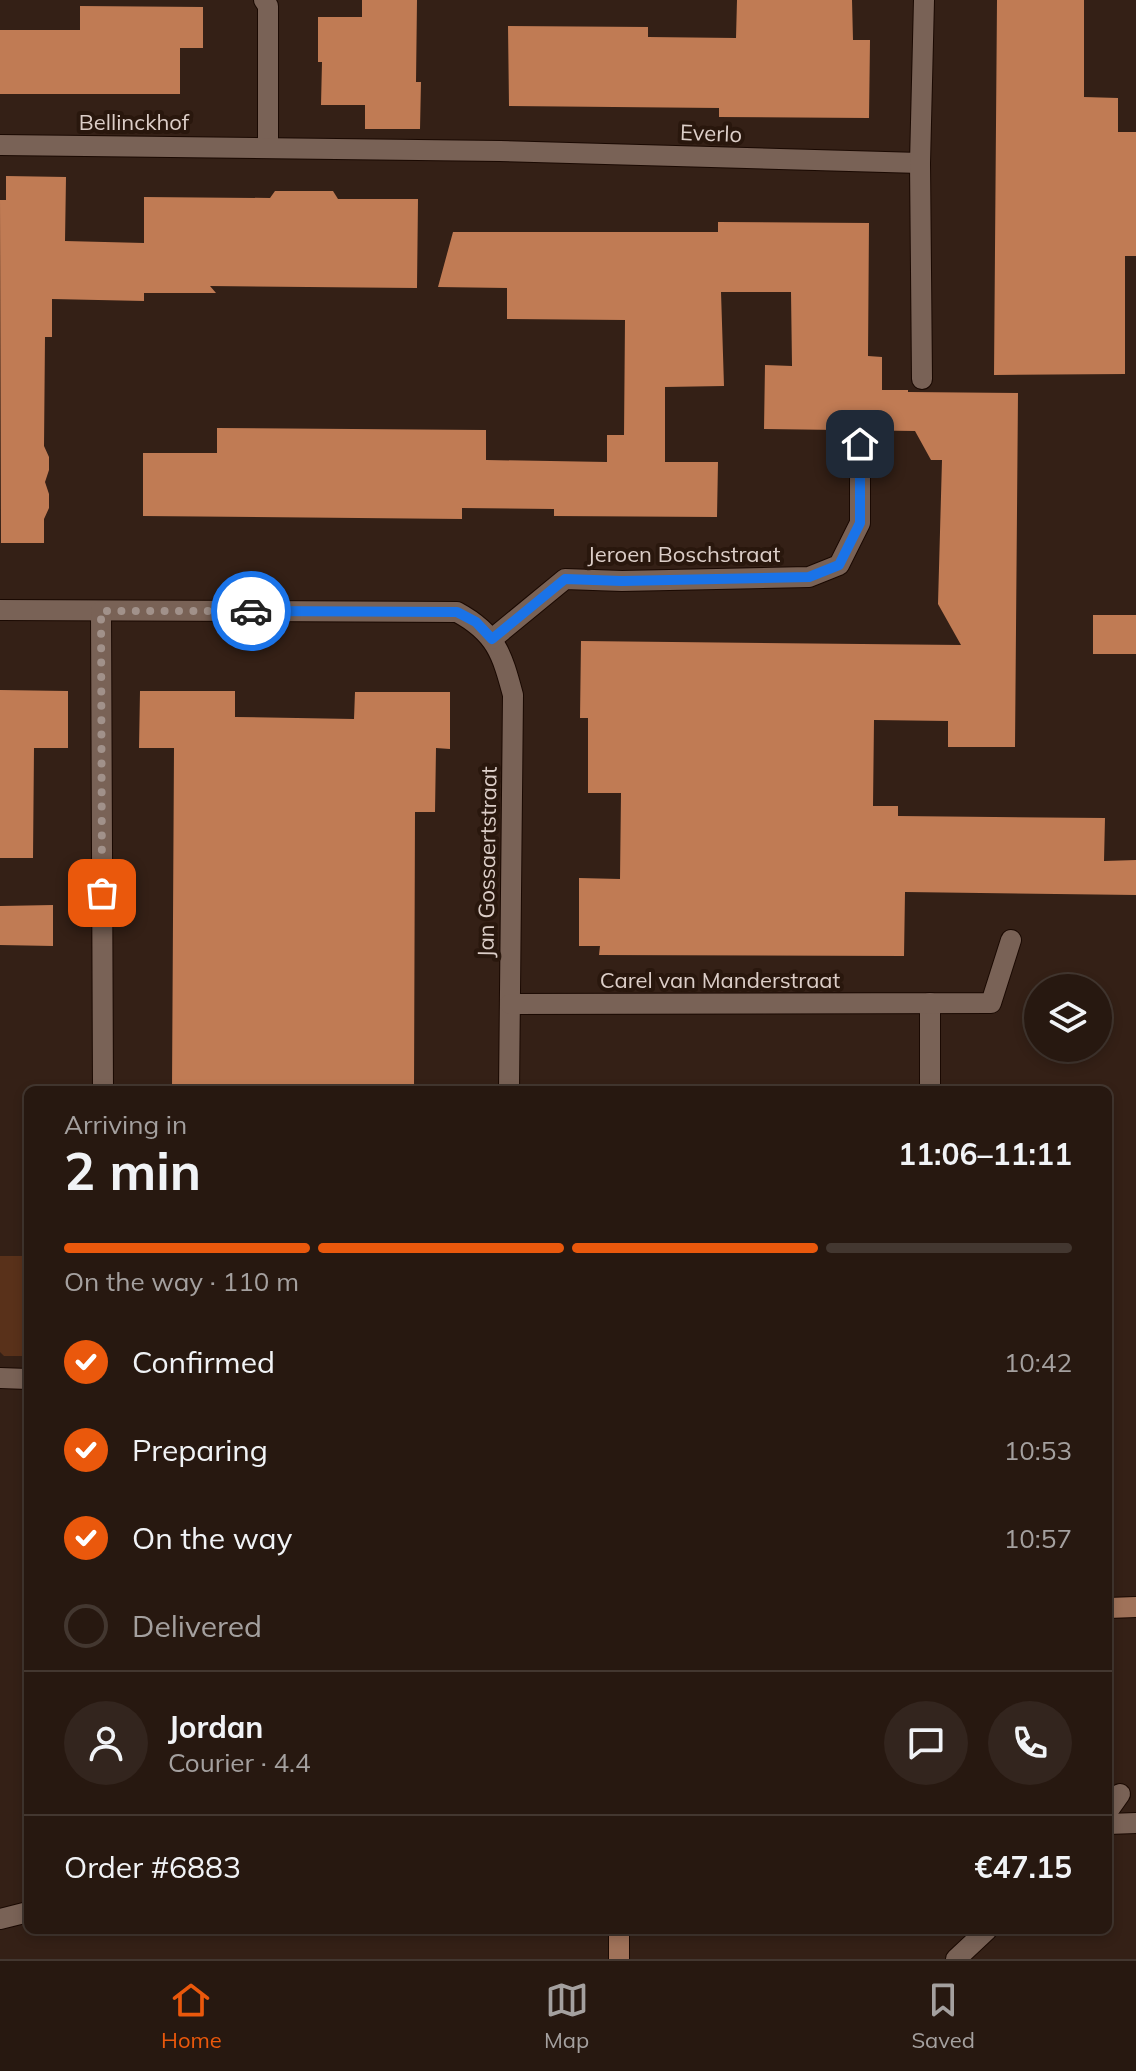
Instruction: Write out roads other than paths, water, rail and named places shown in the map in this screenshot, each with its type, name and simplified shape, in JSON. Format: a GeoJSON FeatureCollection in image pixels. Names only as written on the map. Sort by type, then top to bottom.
{"type":"FeatureCollection","features":[{"type":"Feature","properties":{"kind":"street"},"geometry":{"type":"LineString","coordinates":[[264,0],[268,6],[268,147]]}},
{"type":"Feature","properties":{"kind":"street"},"geometry":{"type":"LineString","coordinates":[[922,379],[920,163],[924,0]]}},
{"type":"Feature","properties":{"kind":"street","name":"Bellinckhof"},"geometry":{"type":"LineString","coordinates":[[0,145],[500,151]]}},
{"type":"Feature","properties":{"kind":"street","name":"Everlo"},"geometry":{"type":"LineString","coordinates":[[500,151],[920,163]]}},
{"type":"Feature","properties":{"kind":"street","name":"Jeroen Boschstraat"},"geometry":{"type":"LineString","coordinates":[[492,639],[565,579],[622,581],[809,577],[839,565],[860,523],[860,444]]}},
{"type":"Feature","properties":{"kind":"street"},"geometry":{"type":"LineString","coordinates":[[0,610],[457,612],[476,622],[492,639]]}},
{"type":"Feature","properties":{"kind":"street"},"geometry":{"type":"LineString","coordinates":[[101,611],[103,1086]]}},
{"type":"Feature","properties":{"kind":"street","name":"Jan Gossaertstraat"},"geometry":{"type":"LineString","coordinates":[[492,639],[505,665],[513,695],[509,1086]]}},
{"type":"Feature","properties":{"kind":"street","name":"Carel van Manderstraat"},"geometry":{"type":"LineString","coordinates":[[510,1004],[991,1003],[1011,940]]}},
{"type":"Feature","properties":{"kind":"street"},"geometry":{"type":"LineString","coordinates":[[930,1003],[930,1086]]}},
{"type":"Feature","properties":{"kind":"street"},"geometry":{"type":"LineString","coordinates":[[0,1378],[24,1379]]}},
{"type":"Feature","properties":{"kind":"street"},"geometry":{"type":"LineString","coordinates":[[1112,1608],[1136,1607]]}},
{"type":"Feature","properties":{"kind":"street"},"geometry":{"type":"LineString","coordinates":[[1112,1805],[1120,1794]]}},
{"type":"Feature","properties":{"kind":"street"},"geometry":{"type":"LineString","coordinates":[[1112,1824],[1136,1823]]}},
{"type":"Feature","properties":{"kind":"street"},"geometry":{"type":"LineString","coordinates":[[0,1919],[24,1913]]}},
{"type":"Feature","properties":{"kind":"street"},"geometry":{"type":"LineString","coordinates":[[619,1934],[619,1959]]}},
{"type":"Feature","properties":{"kind":"street"},"geometry":{"type":"LineString","coordinates":[[956,1959],[983,1934]]}}]}
